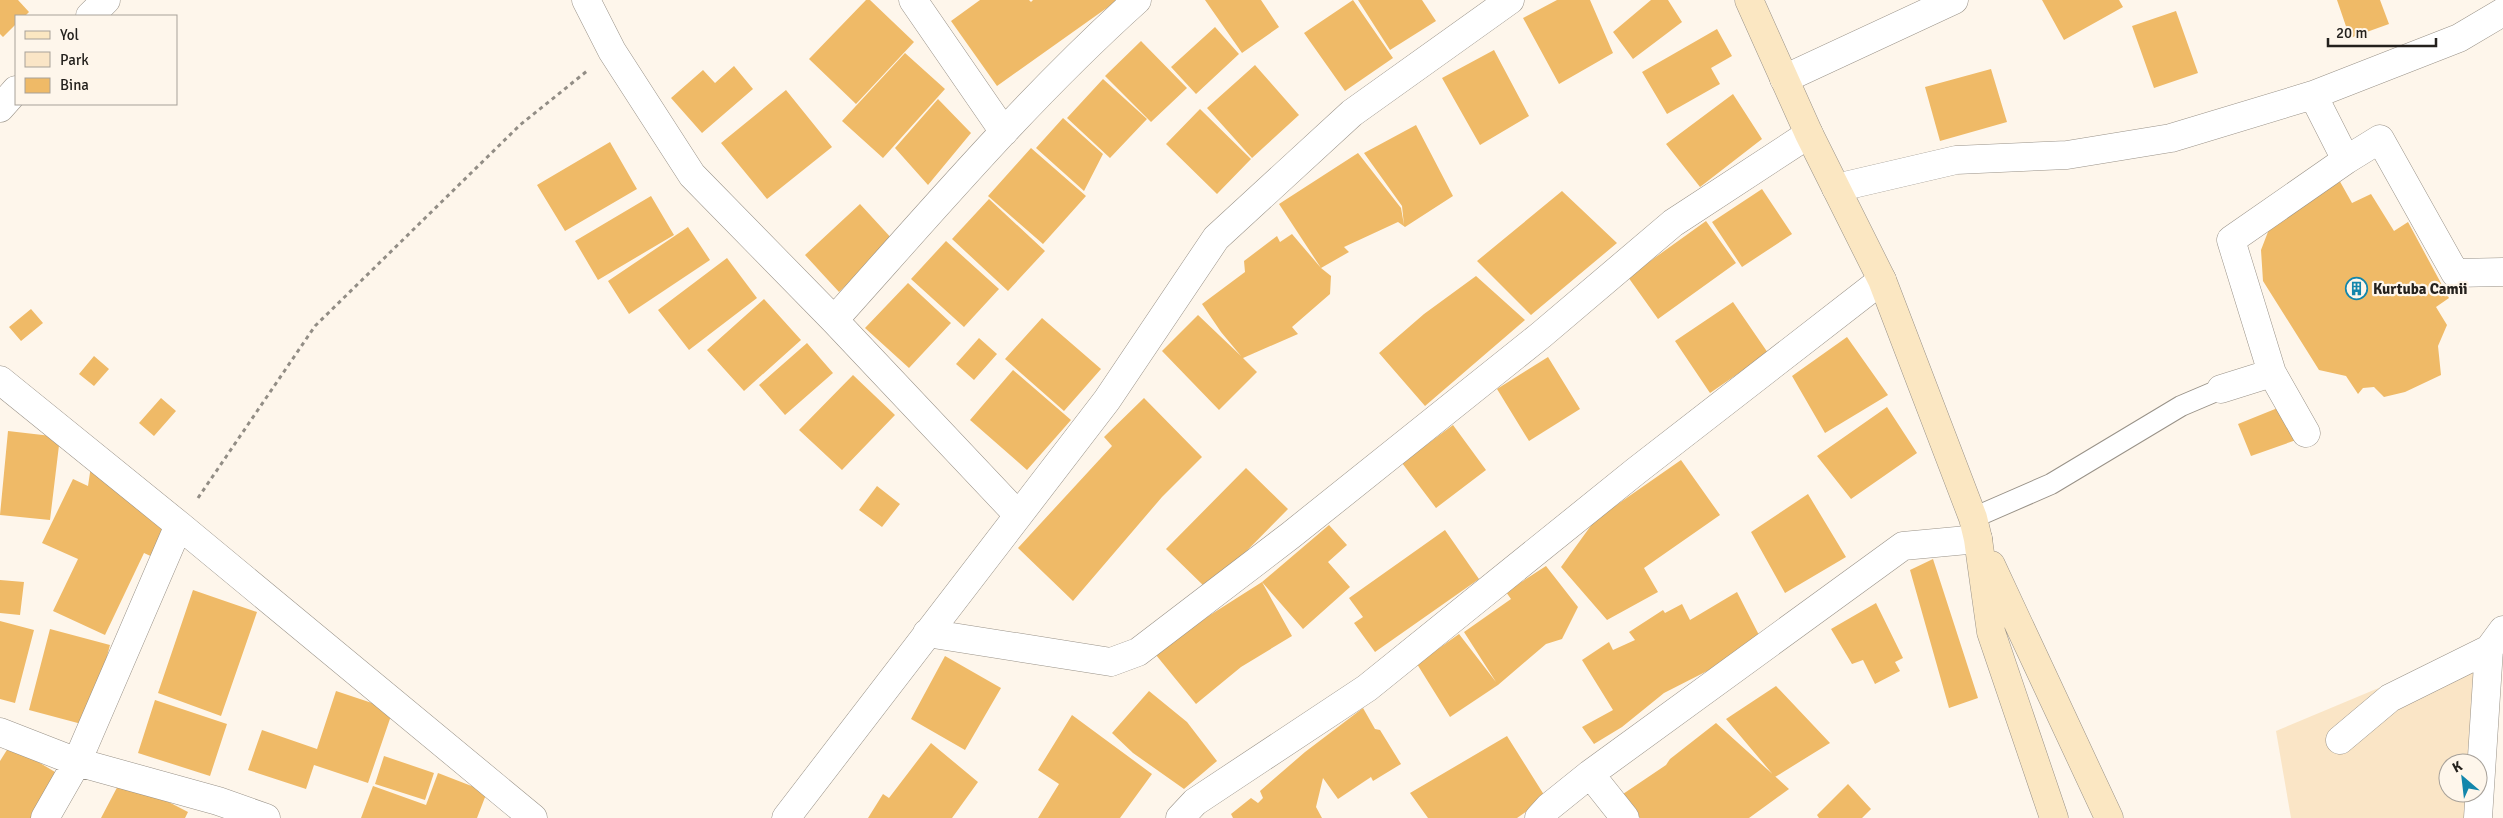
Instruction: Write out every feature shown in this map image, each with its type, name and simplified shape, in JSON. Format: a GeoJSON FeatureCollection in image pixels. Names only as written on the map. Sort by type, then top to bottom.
{"type":"FeatureCollection","features":[{"type":"Feature","properties":{"kind":"main road"},"geometry":{"type":"LineString","coordinates":[[1748,0],[1809,134],[1882,280],[1976,528],[2109,818]]}},
{"type":"Feature","properties":{"kind":"main road"},"geometry":{"type":"LineString","coordinates":[[1976,528],[1991,632],[2054,818]]}},
{"type":"Feature","properties":{"kind":"street"},"geometry":{"type":"LineString","coordinates":[[91,15],[106,0]]}},
{"type":"Feature","properties":{"kind":"street"},"geometry":{"type":"LineString","coordinates":[[586,0],[612,51],[692,175],[834,320],[1018,515]]}},
{"type":"Feature","properties":{"kind":"street"},"geometry":{"type":"LineString","coordinates":[[913,0],[1004,132]]}},
{"type":"Feature","properties":{"kind":"street"},"geometry":{"type":"LineString","coordinates":[[834,320],[1004,132],[1101,32],[1137,0]]}},
{"type":"Feature","properties":{"kind":"street"},"geometry":{"type":"LineString","coordinates":[[786,818],[1107,400],[1216,238],[1352,113],[1510,0]]}},
{"type":"Feature","properties":{"kind":"street"},"geometry":{"type":"LineString","coordinates":[[1784,79],[1954,0]]}},
{"type":"Feature","properties":{"kind":"street"},"geometry":{"type":"LineString","coordinates":[[1836,188],[1956,160],[2067,155],[2170,138],[2313,95],[2459,38],[2503,12]]}},
{"type":"Feature","properties":{"kind":"street"},"geometry":{"type":"LineString","coordinates":[[0,108],[15,91]]}},
{"type":"Feature","properties":{"kind":"street"},"geometry":{"type":"LineString","coordinates":[[2313,95],[2346,160]]}},
{"type":"Feature","properties":{"kind":"street"},"geometry":{"type":"LineString","coordinates":[[927,633],[1110,662],[1138,652],[1291,535],[1511,359],[1673,223],[1809,134]]}},
{"type":"Feature","properties":{"kind":"street"},"geometry":{"type":"LineString","coordinates":[[2306,433],[2272,373],[2232,240],[2346,160],[2380,139],[2454,273],[2503,272]]}},
{"type":"Feature","properties":{"kind":"street"},"geometry":{"type":"LineString","coordinates":[[1180,818],[1194,802],[1367,688],[1636,471],[1882,280]]}},
{"type":"Feature","properties":{"kind":"street"},"geometry":{"type":"LineString","coordinates":[[2221,389],[2272,373]]}},
{"type":"Feature","properties":{"kind":"street"},"geometry":{"type":"LineString","coordinates":[[0,380],[179,525],[528,816]]}},
{"type":"Feature","properties":{"kind":"street"},"geometry":{"type":"LineString","coordinates":[[45,818],[78,762],[179,525]]}},
{"type":"Feature","properties":{"kind":"street"},"geometry":{"type":"LineString","coordinates":[[1539,818],[1549,807],[1590,774],[1903,546],[1976,528]]}},
{"type":"Feature","properties":{"kind":"street"},"geometry":{"type":"LineString","coordinates":[[2340,740],[2390,698],[2496,640]]}},
{"type":"Feature","properties":{"kind":"street"},"geometry":{"type":"LineString","coordinates":[[2478,818],[2496,640]]}},
{"type":"Feature","properties":{"kind":"street"},"geometry":{"type":"LineString","coordinates":[[0,732],[78,762],[215,810],[266,818]]}},
{"type":"Feature","properties":{"kind":"street"},"geometry":{"type":"LineString","coordinates":[[1590,774],[1626,818]]}},
{"type":"Feature","properties":{"kind":"lane"},"geometry":{"type":"LineString","coordinates":[[1976,528],[2182,406],[2221,389]]}},
{"type":"Feature","properties":{"kind":"path"},"geometry":{"type":"LineString","coordinates":[[179,525],[315,326],[520,125],[612,51]]}},
{"type":"Feature","properties":{"kind":"green space"},"geometry":{"type":"Polygon","coordinates":[[[2503,636],[2488,772],[2488,753],[2438,753],[2438,803],[2485,803],[2483,818],[2291,818],[2276,731],[2503,636]]]}},
{"type":"Feature","properties":{"kind":"building"},"geometry":{"type":"Polygon","coordinates":[[[0,0],[18,0],[29,12],[26,15],[15,15],[15,25],[3,37],[0,34],[0,0]]]}},
{"type":"Feature","properties":{"kind":"building"},"geometry":{"type":"Polygon","coordinates":[[[866,0],[870,0],[914,42],[856,104],[809,59],[866,0]]]}},
{"type":"Feature","properties":{"kind":"building"},"geometry":{"type":"Polygon","coordinates":[[[980,0],[1029,0],[1031,2],[1033,0],[1118,0],[997,86],[951,21],[980,0]]]}},
{"type":"Feature","properties":{"kind":"building"},"geometry":{"type":"Polygon","coordinates":[[[1205,0],[1261,0],[1279,27],[1242,53],[1205,0]]]}},
{"type":"Feature","properties":{"kind":"building"},"geometry":{"type":"Polygon","coordinates":[[[1353,0],[1393,58],[1345,91],[1304,33],[1353,0]]]}},
{"type":"Feature","properties":{"kind":"building"},"geometry":{"type":"Polygon","coordinates":[[[1358,0],[1422,0],[1436,21],[1390,50],[1358,0]]]}},
{"type":"Feature","properties":{"kind":"building"},"geometry":{"type":"Polygon","coordinates":[[[1557,0],[1590,0],[1613,53],[1559,84],[1523,18],[1557,0]]]}},
{"type":"Feature","properties":{"kind":"building"},"geometry":{"type":"Polygon","coordinates":[[[1651,0],[1668,0],[1682,22],[1633,59],[1613,32],[1651,0]]]}},
{"type":"Feature","properties":{"kind":"building"},"geometry":{"type":"Polygon","coordinates":[[[2042,0],[2119,0],[2123,7],[2064,40],[2042,0]]]}},
{"type":"Feature","properties":{"kind":"building"},"geometry":{"type":"Polygon","coordinates":[[[2337,0],[2380,0],[2389,24],[2350,38],[2337,0]]]}},
{"type":"Feature","properties":{"kind":"building"},"geometry":{"type":"Polygon","coordinates":[[[2176,11],[2198,73],[2154,88],[2132,26],[2176,11]]]}},
{"type":"Feature","properties":{"kind":"building"},"geometry":{"type":"Polygon","coordinates":[[[1215,27],[1239,54],[1196,94],[1171,67],[1215,27]]]}},
{"type":"Feature","properties":{"kind":"building"},"geometry":{"type":"Polygon","coordinates":[[[1717,29],[1732,56],[1711,68],[1720,84],[1667,114],[1642,72],[1717,29]]]}},
{"type":"Feature","properties":{"kind":"building"},"geometry":{"type":"Polygon","coordinates":[[[1141,41],[1187,88],[1151,122],[1105,76],[1141,41]]]}},
{"type":"Feature","properties":{"kind":"building"},"geometry":{"type":"Polygon","coordinates":[[[1494,50],[1529,116],[1480,145],[1442,78],[1494,50]]]}},
{"type":"Feature","properties":{"kind":"building"},"geometry":{"type":"Polygon","coordinates":[[[905,53],[945,89],[883,158],[842,121],[905,53]]]}},
{"type":"Feature","properties":{"kind":"building"},"geometry":{"type":"Polygon","coordinates":[[[1255,65],[1299,115],[1252,158],[1207,108],[1255,65]]]}},
{"type":"Feature","properties":{"kind":"building"},"geometry":{"type":"Polygon","coordinates":[[[734,66],[753,89],[702,133],[671,98],[703,70],[715,83],[734,66]]]}},
{"type":"Feature","properties":{"kind":"building"},"geometry":{"type":"Polygon","coordinates":[[[1991,69],[2007,122],[1940,141],[1925,87],[1991,69]]]}},
{"type":"Feature","properties":{"kind":"building"},"geometry":{"type":"Polygon","coordinates":[[[1103,79],[1147,119],[1110,158],[1067,118],[1103,79]]]}},
{"type":"Feature","properties":{"kind":"building"},"geometry":{"type":"Polygon","coordinates":[[[786,90],[832,147],[767,199],[721,143],[786,90]]]}},
{"type":"Feature","properties":{"kind":"building"},"geometry":{"type":"Polygon","coordinates":[[[1733,94],[1762,139],[1700,187],[1666,144],[1733,94]]]}},
{"type":"Feature","properties":{"kind":"building"},"geometry":{"type":"Polygon","coordinates":[[[938,99],[971,133],[928,185],[895,148],[938,99]]]}},
{"type":"Feature","properties":{"kind":"building"},"geometry":{"type":"Polygon","coordinates":[[[1200,109],[1251,159],[1217,194],[1166,144],[1200,109]]]}},
{"type":"Feature","properties":{"kind":"building"},"geometry":{"type":"Polygon","coordinates":[[[1063,118],[1103,154],[1084,191],[1036,148],[1063,118]]]}},
{"type":"Feature","properties":{"kind":"building"},"geometry":{"type":"Polygon","coordinates":[[[1416,125],[1453,196],[1405,227],[1398,222],[1344,247],[1349,252],[1321,268],[1279,204],[1358,153],[1401,208],[1404,225],[1402,206],[1364,153],[1416,125]]]}},
{"type":"Feature","properties":{"kind":"building"},"geometry":{"type":"Polygon","coordinates":[[[610,142],[637,189],[565,231],[537,185],[610,142]]]}},
{"type":"Feature","properties":{"kind":"building"},"geometry":{"type":"Polygon","coordinates":[[[1031,148],[1086,196],[1043,244],[988,196],[1031,148]]]}},
{"type":"Feature","properties":{"kind":"building","name":"Kurtuba Camii"},"geometry":{"type":"Polygon","coordinates":[[[2338,178],[2352,203],[2371,194],[2394,231],[2408,222],[2449,298],[2436,307],[2447,325],[2438,346],[2441,375],[2405,392],[2384,397],[2374,387],[2363,388],[2358,394],[2346,376],[2319,370],[2263,281],[2261,250],[2276,211],[2338,178]]]}},
{"type":"Feature","properties":{"kind":"building"},"geometry":{"type":"Polygon","coordinates":[[[1762,189],[1792,234],[1742,267],[1712,222],[1762,189]]]}},
{"type":"Feature","properties":{"kind":"building"},"geometry":{"type":"Polygon","coordinates":[[[1562,191],[1617,243],[1531,315],[1477,261],[1562,191]]]}},
{"type":"Feature","properties":{"kind":"building"},"geometry":{"type":"Polygon","coordinates":[[[651,196],[674,235],[598,280],[575,241],[651,196]]]}},
{"type":"Feature","properties":{"kind":"building"},"geometry":{"type":"Polygon","coordinates":[[[989,199],[1045,251],[1008,291],[952,239],[989,199]]]}},
{"type":"Feature","properties":{"kind":"building"},"geometry":{"type":"Polygon","coordinates":[[[860,204],[894,241],[839,292],[805,255],[860,204]]]}},
{"type":"Feature","properties":{"kind":"building"},"geometry":{"type":"Polygon","coordinates":[[[1706,221],[1736,263],[1658,319],[1628,277],[1706,221]]]}},
{"type":"Feature","properties":{"kind":"building"},"geometry":{"type":"Polygon","coordinates":[[[688,227],[710,260],[629,314],[608,281],[688,227]]]}},
{"type":"Feature","properties":{"kind":"building"},"geometry":{"type":"Polygon","coordinates":[[[1292,234],[1321,268],[1331,276],[1330,294],[1292,327],[1298,334],[1243,358],[1257,372],[1219,410],[1162,351],[1198,315],[1241,356],[1221,332],[1202,304],[1245,272],[1244,261],[1277,236],[1280,242],[1292,234]]]}},
{"type":"Feature","properties":{"kind":"building"},"geometry":{"type":"Polygon","coordinates":[[[946,241],[999,289],[964,327],[911,279],[946,241]]]}},
{"type":"Feature","properties":{"kind":"building"},"geometry":{"type":"Polygon","coordinates":[[[727,258],[757,298],[689,350],[658,310],[727,258]]]}},
{"type":"Feature","properties":{"kind":"building"},"geometry":{"type":"Polygon","coordinates":[[[1476,276],[1525,320],[1425,406],[1379,353],[1424,314],[1476,276]]]}},
{"type":"Feature","properties":{"kind":"building"},"geometry":{"type":"Polygon","coordinates":[[[908,283],[951,323],[909,368],[865,328],[908,283]]]}},
{"type":"Feature","properties":{"kind":"building"},"geometry":{"type":"Polygon","coordinates":[[[764,299],[801,340],[744,391],[707,350],[764,299]]]}},
{"type":"Feature","properties":{"kind":"building"},"geometry":{"type":"Polygon","coordinates":[[[1733,302],[1768,353],[1710,393],[1675,341],[1733,302]]]}},
{"type":"Feature","properties":{"kind":"building"},"geometry":{"type":"Polygon","coordinates":[[[31,309],[43,323],[21,341],[9,327],[31,309]]]}},
{"type":"Feature","properties":{"kind":"building"},"geometry":{"type":"Polygon","coordinates":[[[1042,318],[1101,369],[1064,411],[1005,359],[1042,318]]]}},
{"type":"Feature","properties":{"kind":"building"},"geometry":{"type":"Polygon","coordinates":[[[1847,337],[1888,395],[1825,433],[1792,376],[1847,337]]]}},
{"type":"Feature","properties":{"kind":"building"},"geometry":{"type":"Polygon","coordinates":[[[979,338],[997,354],[974,380],[956,364],[979,338]]]}},
{"type":"Feature","properties":{"kind":"building"},"geometry":{"type":"Polygon","coordinates":[[[807,343],[833,373],[785,415],[759,385],[807,343]]]}},
{"type":"Feature","properties":{"kind":"building"},"geometry":{"type":"Polygon","coordinates":[[[94,356],[109,369],[94,386],[79,374],[94,356]]]}},
{"type":"Feature","properties":{"kind":"building"},"geometry":{"type":"Polygon","coordinates":[[[1548,357],[1580,409],[1529,441],[1497,389],[1548,357]]]}},
{"type":"Feature","properties":{"kind":"building"},"geometry":{"type":"Polygon","coordinates":[[[1013,370],[1071,420],[1027,470],[970,420],[1013,370]]]}},
{"type":"Feature","properties":{"kind":"building"},"geometry":{"type":"Polygon","coordinates":[[[853,375],[895,415],[842,470],[799,430],[853,375]]]}},
{"type":"Feature","properties":{"kind":"building"},"geometry":{"type":"Polygon","coordinates":[[[161,398],[176,411],[154,436],[139,423],[161,398]]]}},
{"type":"Feature","properties":{"kind":"building"},"geometry":{"type":"Polygon","coordinates":[[[1144,398],[1202,457],[1162,497],[1073,601],[1018,548],[1112,446],[1104,437],[1144,398]]]}},
{"type":"Feature","properties":{"kind":"building"},"geometry":{"type":"Polygon","coordinates":[[[2285,405],[2299,439],[2251,456],[2238,424],[2285,405]]]}},
{"type":"Feature","properties":{"kind":"building"},"geometry":{"type":"Polygon","coordinates":[[[1887,407],[1917,453],[1851,499],[1817,456],[1887,407]]]}},
{"type":"Feature","properties":{"kind":"building"},"geometry":{"type":"Polygon","coordinates":[[[1453,425],[1486,470],[1436,508],[1402,463],[1453,425]]]}},
{"type":"Feature","properties":{"kind":"building"},"geometry":{"type":"Polygon","coordinates":[[[8,431],[60,437],[50,520],[0,515],[8,431]]]}},
{"type":"Feature","properties":{"kind":"building"},"geometry":{"type":"Polygon","coordinates":[[[1681,460],[1720,515],[1644,568],[1658,592],[1607,620],[1561,567],[1595,520],[1681,460]]]}},
{"type":"Feature","properties":{"kind":"building"},"geometry":{"type":"Polygon","coordinates":[[[91,466],[171,524],[159,560],[144,553],[105,635],[53,611],[78,559],[42,543],[73,479],[88,486],[91,466]]]}},
{"type":"Feature","properties":{"kind":"building"},"geometry":{"type":"Polygon","coordinates":[[[1246,468],[1288,509],[1208,590],[1166,549],[1246,468]]]}},
{"type":"Feature","properties":{"kind":"building"},"geometry":{"type":"Polygon","coordinates":[[[877,486],[900,504],[882,527],[859,510],[877,486]]]}},
{"type":"Feature","properties":{"kind":"building"},"geometry":{"type":"Polygon","coordinates":[[[1808,494],[1846,557],[1785,593],[1751,532],[1808,494]]]}},
{"type":"Feature","properties":{"kind":"building"},"geometry":{"type":"Polygon","coordinates":[[[1329,525],[1347,545],[1328,562],[1350,587],[1303,629],[1262,582],[1329,525]]]}},
{"type":"Feature","properties":{"kind":"building"},"geometry":{"type":"Polygon","coordinates":[[[1445,530],[1479,579],[1375,652],[1354,623],[1363,617],[1349,598],[1445,530]]]}},
{"type":"Feature","properties":{"kind":"building"},"geometry":{"type":"Polygon","coordinates":[[[1933,559],[1978,698],[1949,708],[1910,570],[1933,559]]]}},
{"type":"Feature","properties":{"kind":"building"},"geometry":{"type":"Polygon","coordinates":[[[1546,566],[1578,607],[1562,639],[1546,644],[1498,685],[1450,717],[1417,664],[1459,634],[1496,682],[1464,632],[1511,599],[1506,592],[1546,566]]]}},
{"type":"Feature","properties":{"kind":"building"},"geometry":{"type":"Polygon","coordinates":[[[0,580],[24,582],[20,615],[0,613],[0,580]]]}},
{"type":"Feature","properties":{"kind":"building"},"geometry":{"type":"Polygon","coordinates":[[[1262,582],[1292,636],[1241,667],[1196,704],[1156,655],[1207,617],[1262,582]]]}},
{"type":"Feature","properties":{"kind":"building"},"geometry":{"type":"Polygon","coordinates":[[[193,590],[257,612],[221,716],[158,693],[193,590]]]}},
{"type":"Feature","properties":{"kind":"building"},"geometry":{"type":"Polygon","coordinates":[[[1737,592],[1760,637],[1715,667],[1664,693],[1622,727],[1594,744],[1582,727],[1613,710],[1582,660],[1609,642],[1613,650],[1635,640],[1629,632],[1663,610],[1665,613],[1682,604],[1690,620],[1737,592]]]}},
{"type":"Feature","properties":{"kind":"building"},"geometry":{"type":"Polygon","coordinates":[[[1876,603],[1903,658],[1895,662],[1900,671],[1875,684],[1863,660],[1852,664],[1831,629],[1876,603]]]}},
{"type":"Feature","properties":{"kind":"building"},"geometry":{"type":"Polygon","coordinates":[[[0,621],[34,630],[15,703],[0,699],[0,621]]]}},
{"type":"Feature","properties":{"kind":"building"},"geometry":{"type":"Polygon","coordinates":[[[50,629],[110,645],[89,726],[29,710],[50,629]]]}},
{"type":"Feature","properties":{"kind":"building"},"geometry":{"type":"Polygon","coordinates":[[[945,656],[1001,688],[965,750],[911,719],[945,656]]]}},
{"type":"Feature","properties":{"kind":"building"},"geometry":{"type":"Polygon","coordinates":[[[1776,686],[1830,743],[1775,777],[1726,719],[1776,686]]]}},
{"type":"Feature","properties":{"kind":"building"},"geometry":{"type":"Polygon","coordinates":[[[336,691],[393,710],[368,783],[314,765],[306,789],[248,770],[262,730],[317,749],[336,691]]]}},
{"type":"Feature","properties":{"kind":"building"},"geometry":{"type":"Polygon","coordinates":[[[1149,691],[1187,722],[1217,761],[1184,789],[1133,753],[1112,733],[1149,691]]]}},
{"type":"Feature","properties":{"kind":"building"},"geometry":{"type":"Polygon","coordinates":[[[155,700],[227,724],[210,776],[138,753],[155,700]]]}},
{"type":"Feature","properties":{"kind":"building"},"geometry":{"type":"Polygon","coordinates":[[[1363,708],[1375,729],[1380,730],[1401,764],[1373,781],[1371,777],[1338,799],[1323,778],[1316,807],[1322,818],[1233,818],[1231,814],[1251,798],[1258,803],[1263,798],[1260,791],[1305,752],[1363,708]]]}},
{"type":"Feature","properties":{"kind":"building"},"geometry":{"type":"Polygon","coordinates":[[[1072,715],[1152,774],[1120,818],[1038,818],[1059,784],[1038,770],[1072,715]]]}},
{"type":"Feature","properties":{"kind":"building"},"geometry":{"type":"Polygon","coordinates":[[[1716,723],[1789,789],[1749,818],[1640,818],[1623,794],[1666,765],[1670,759],[1716,723]]]}},
{"type":"Feature","properties":{"kind":"building"},"geometry":{"type":"Polygon","coordinates":[[[1507,736],[1546,798],[1517,818],[1428,818],[1410,793],[1507,736]]]}},
{"type":"Feature","properties":{"kind":"building"},"geometry":{"type":"Polygon","coordinates":[[[931,743],[978,782],[952,818],[868,818],[883,794],[889,798],[931,743]]]}},
{"type":"Feature","properties":{"kind":"building"},"geometry":{"type":"Polygon","coordinates":[[[10,745],[65,778],[41,818],[0,818],[0,761],[10,745]]]}},
{"type":"Feature","properties":{"kind":"building"},"geometry":{"type":"Polygon","coordinates":[[[384,756],[434,773],[425,800],[375,784],[384,756]]]}},
{"type":"Feature","properties":{"kind":"building"},"geometry":{"type":"Polygon","coordinates":[[[438,773],[487,792],[477,818],[361,818],[373,786],[426,805],[438,773]]]}},
{"type":"Feature","properties":{"kind":"building"},"geometry":{"type":"Polygon","coordinates":[[[122,778],[188,812],[185,818],[101,818],[122,778]]]}},
{"type":"Feature","properties":{"kind":"building"},"geometry":{"type":"Polygon","coordinates":[[[1848,784],[1871,809],[1862,818],[1819,818],[1817,815],[1848,784]]]}},
{"type":"Feature","properties":{"kind":"place","name":"Kurtuba Camii"},"geometry":{"type":"Point","coordinates":[2357,289]}}]}
